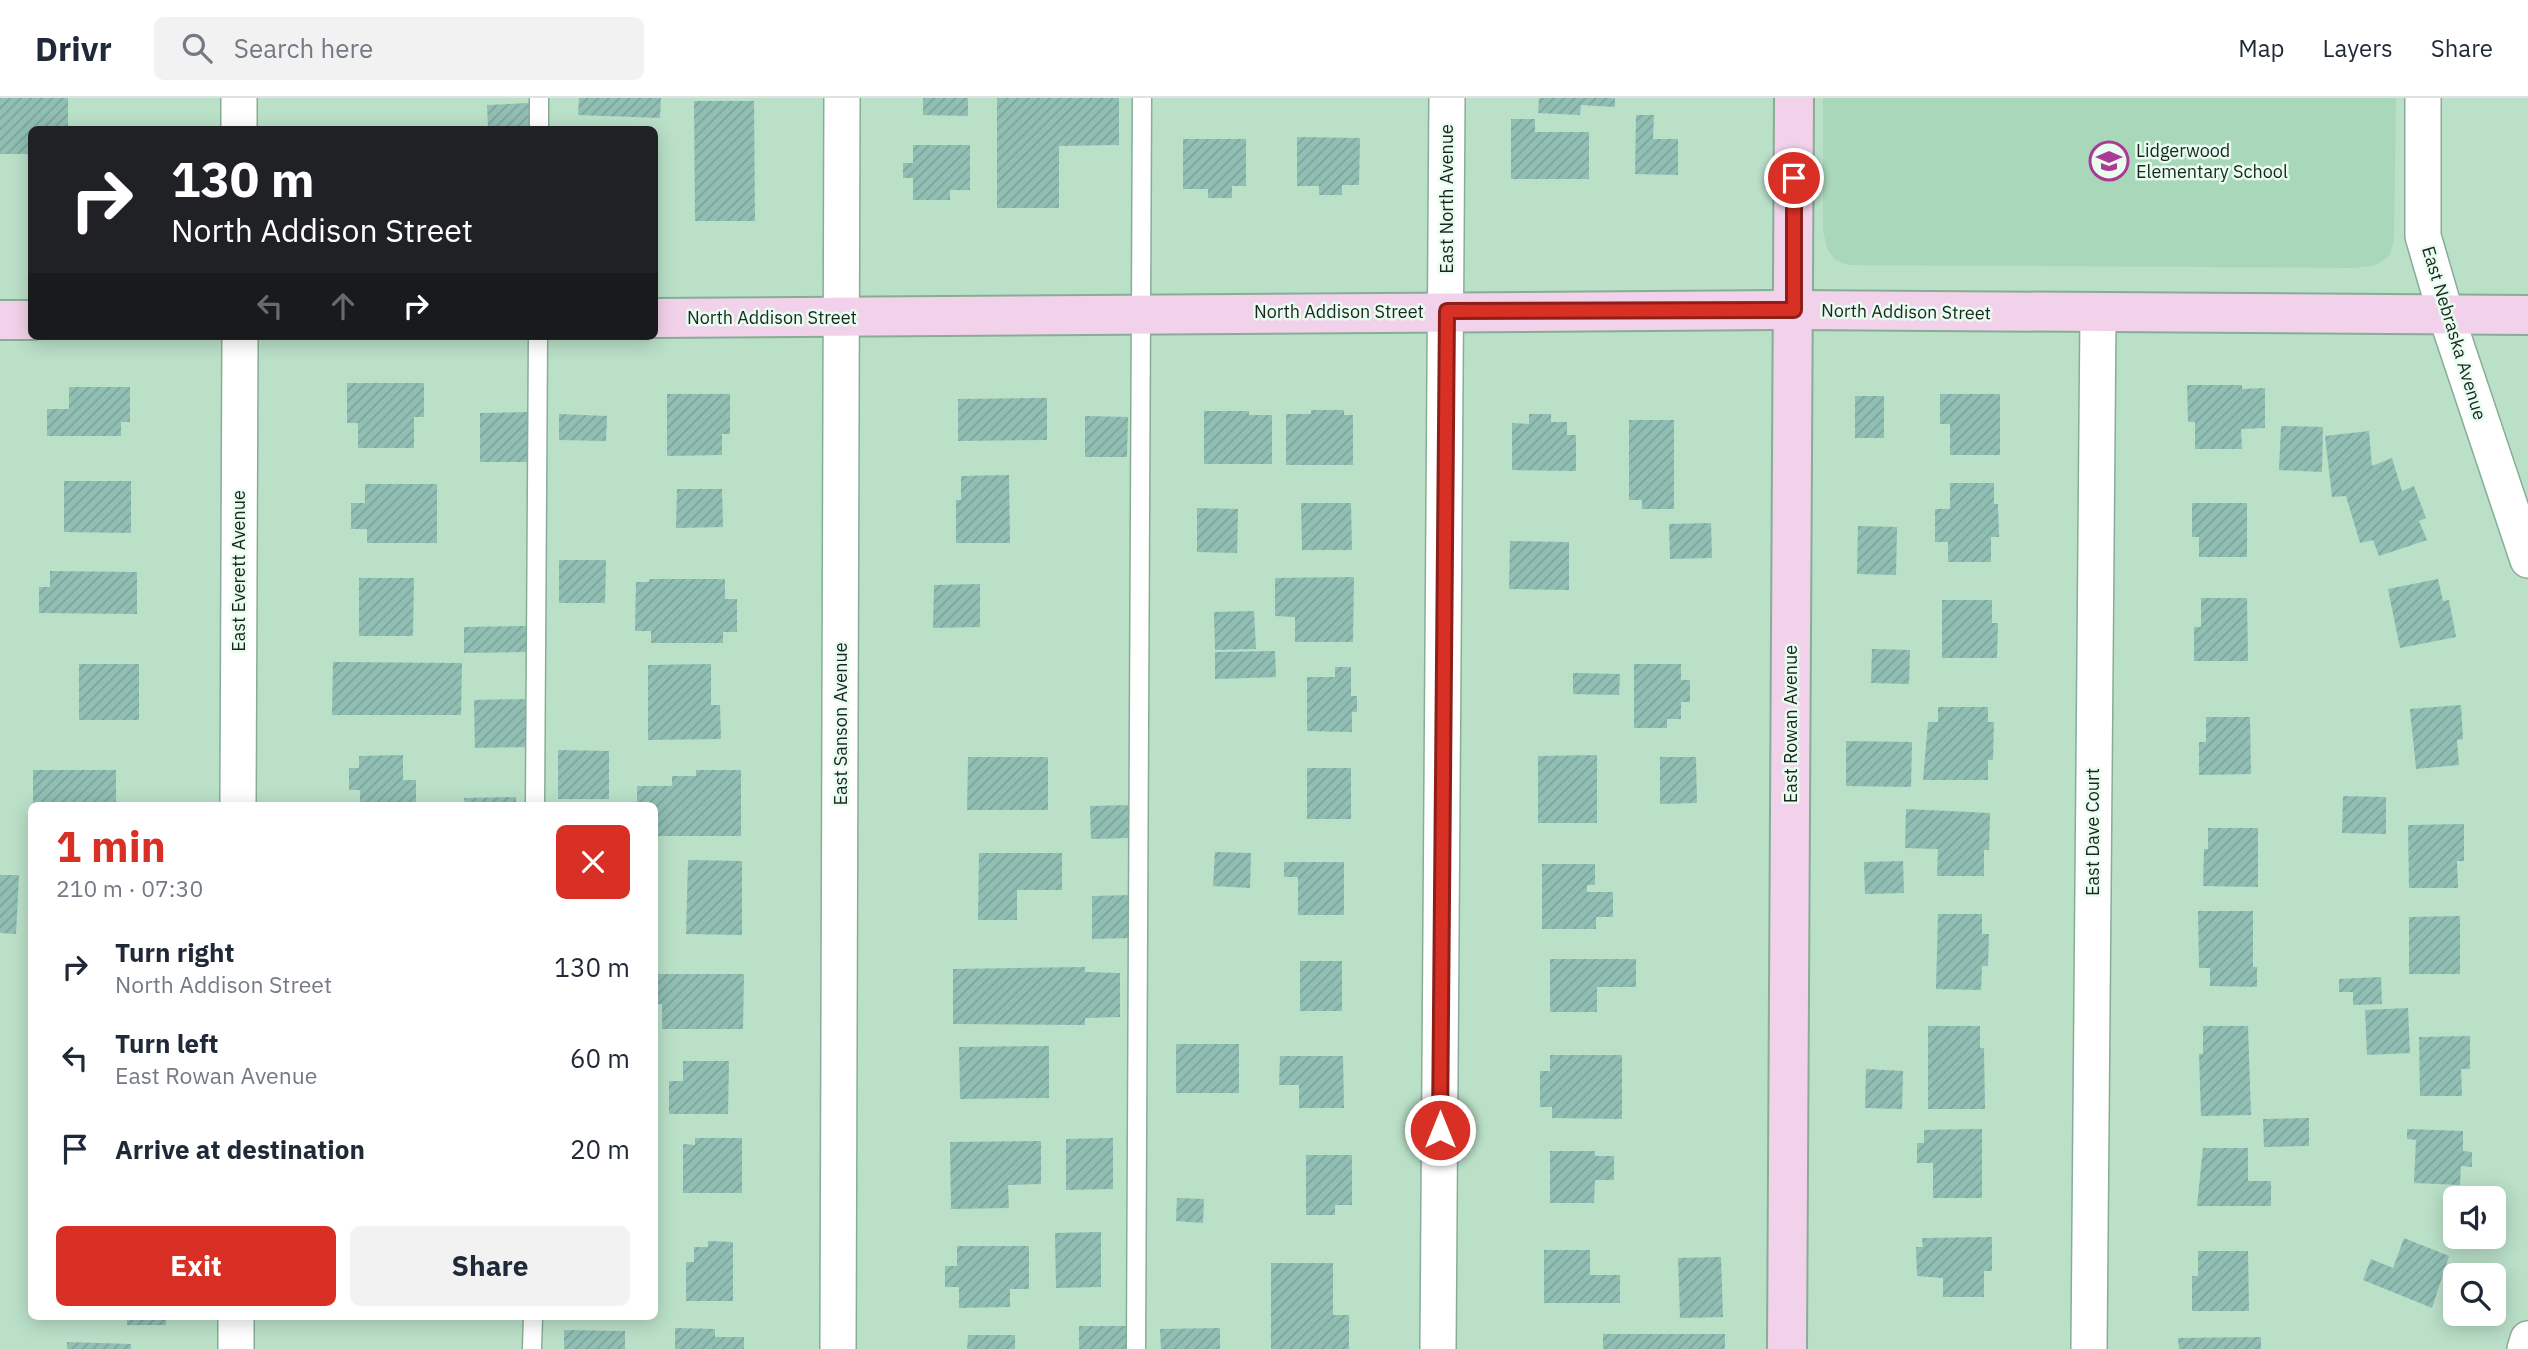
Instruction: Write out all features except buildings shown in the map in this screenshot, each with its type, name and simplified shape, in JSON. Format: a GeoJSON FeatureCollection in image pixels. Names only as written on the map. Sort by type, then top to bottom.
{"type":"FeatureCollection","features":[{"type":"Feature","properties":{"kind":"street"},"geometry":{"type":"LineString","coordinates":[[239,98],[239,126]]}},
{"type":"Feature","properties":{"kind":"street","name":"East Sanson Avenue"},"geometry":{"type":"LineString","coordinates":[[838,1349],[842,98]]}},
{"type":"Feature","properties":{"kind":"street","name":"East North Avenue"},"geometry":{"type":"LineString","coordinates":[[1438,1349],[1447,98]]}},
{"type":"Feature","properties":{"kind":"street","name":"East Rowan Avenue"},"geometry":{"type":"LineString","coordinates":[[1787,1349],[1794,98]]}},
{"type":"Feature","properties":{"kind":"street","name":"East Nebraska Avenue"},"geometry":{"type":"LineString","coordinates":[[2423,98],[2423,236],[2446,315],[2528,560]]}},
{"type":"Feature","properties":{"kind":"street","name":"North Addison Street"},"geometry":{"type":"LineString","coordinates":[[658,318],[1794,310],[2528,316]]}},
{"type":"Feature","properties":{"kind":"street","name":"East Dave Court"},"geometry":{"type":"LineString","coordinates":[[2089,1349],[2098,314]]}},
{"type":"Feature","properties":{"kind":"street"},"geometry":{"type":"LineString","coordinates":[[0,320],[28,320]]}},
{"type":"Feature","properties":{"kind":"street","name":"East Everett Avenue"},"geometry":{"type":"LineString","coordinates":[[238,802],[240,340]]}},
{"type":"Feature","properties":{"kind":"street"},"geometry":{"type":"LineString","coordinates":[[236,1320],[236,1349]]}},
{"type":"Feature","properties":{"kind":"street"},"geometry":{"type":"LineString","coordinates":[[2525,1349],[2528,1339]]}},
{"type":"Feature","properties":{"kind":"lane"},"geometry":{"type":"LineString","coordinates":[[539,98],[539,126]]}},
{"type":"Feature","properties":{"kind":"lane"},"geometry":{"type":"LineString","coordinates":[[1136,1349],[1142,98]]}},
{"type":"Feature","properties":{"kind":"lane"},"geometry":{"type":"LineString","coordinates":[[535,802],[538,340]]}},
{"type":"Feature","properties":{"kind":"lane"},"geometry":{"type":"LineString","coordinates":[[532,1349],[533,1320]]}},
{"type":"Feature","properties":{"kind":"shaded area","name":"Lidgerwood Elementary School"},"geometry":{"type":"Polygon","coordinates":[[[1823,98],[2396,98],[2394,241],[2389,256],[2376,265],[2355,268],[1849,265],[1835,260],[1827,248],[1823,231],[1823,98]]]}},
{"type":"Feature","properties":{"kind":"place","name":"Lidgerwood Elementary School"},"geometry":{"type":"Point","coordinates":[2109,161]}},
{"type":"Feature","properties":{"kind":"route"},"geometry":{"type":"LineString","coordinates":[[1440,1130],[1447,311],[1794,310],[1794,178]]}}]}
